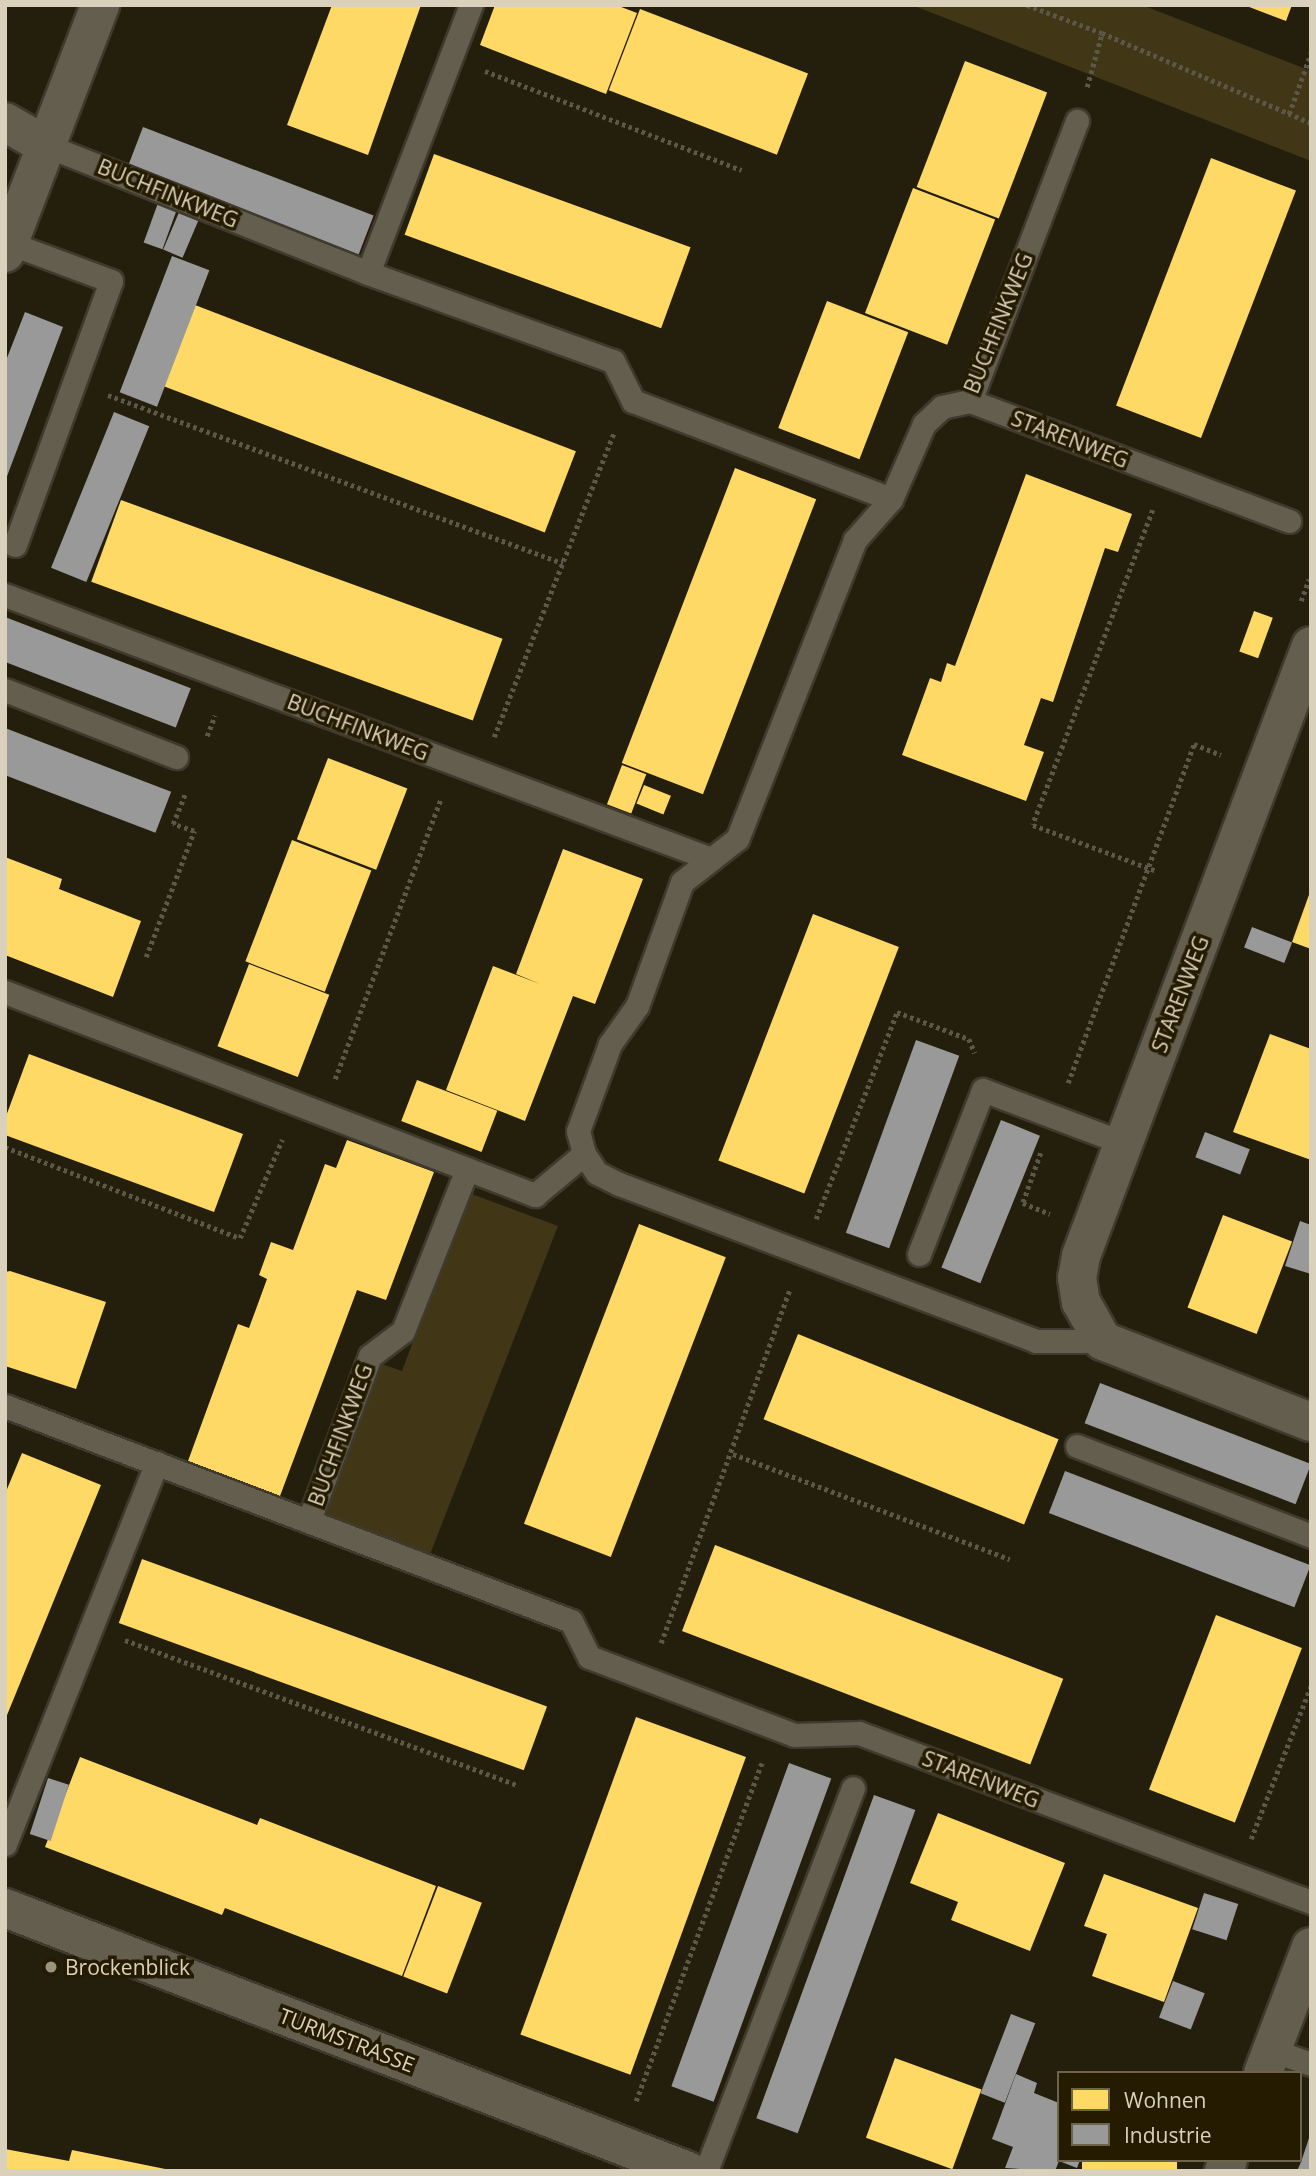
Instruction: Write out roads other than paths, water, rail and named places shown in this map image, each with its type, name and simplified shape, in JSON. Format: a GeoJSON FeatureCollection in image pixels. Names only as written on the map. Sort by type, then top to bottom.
{"type":"FeatureCollection","features":[{"type":"Feature","properties":{"kind":"street"},"geometry":{"type":"LineString","coordinates":[[7,248],[100,5]]}},
{"type":"Feature","properties":{"kind":"street","name":"BUCHFINKWEG"},"geometry":{"type":"LineString","coordinates":[[5,122],[46,145]]}},
{"type":"Feature","properties":{"kind":"street","name":"STARENWEG"},"geometry":{"type":"LineString","coordinates":[[1103,1341],[1081,1302],[1077,1278],[1081,1256],[1311,646]]}},
{"type":"Feature","properties":{"kind":"street"},"geometry":{"type":"LineString","coordinates":[[1103,1341],[1311,1422]]}},
{"type":"Feature","properties":{"kind":"street","name":"TURMSTRASSE"},"geometry":{"type":"LineString","coordinates":[[5,1908],[688,2171]]}},
{"type":"Feature","properties":{"kind":"street"},"geometry":{"type":"LineString","coordinates":[[1267,2061],[1311,1948]]}},
{"type":"Feature","properties":{"kind":"lane"},"geometry":{"type":"LineString","coordinates":[[368,273],[471,5]]}},
{"type":"Feature","properties":{"kind":"lane","name":"BUCHFINKWEG"},"geometry":{"type":"LineString","coordinates":[[584,1154],[578,1131],[610,1044],[637,1006],[682,882],[737,839],[855,540],[891,499],[924,424],[942,407],[970,401],[1077,121]]}},
{"type":"Feature","properties":{"kind":"lane","name":"BUCHFINKWEG"},"geometry":{"type":"LineString","coordinates":[[46,145],[368,273],[613,361],[633,401],[891,499]]}},
{"type":"Feature","properties":{"kind":"lane"},"geometry":{"type":"LineString","coordinates":[[7,248],[111,281],[15,545]]}},
{"type":"Feature","properties":{"kind":"lane","name":"STARENWEG"},"geometry":{"type":"LineString","coordinates":[[970,401],[1289,520]]}},
{"type":"Feature","properties":{"kind":"lane","name":"BUCHFINKWEG"},"geometry":{"type":"LineString","coordinates":[[5,595],[711,859]]}},
{"type":"Feature","properties":{"kind":"lane"},"geometry":{"type":"LineString","coordinates":[[5,690],[176,757]]}},
{"type":"Feature","properties":{"kind":"lane"},"geometry":{"type":"LineString","coordinates":[[5,992],[535,1195],[584,1154],[597,1173],[619,1184],[1036,1341],[1103,1341]]}},
{"type":"Feature","properties":{"kind":"lane"},"geometry":{"type":"LineString","coordinates":[[919,1254],[983,1090],[1123,1143]]}},
{"type":"Feature","properties":{"kind":"lane","name":"BUCHFINKWEG"},"geometry":{"type":"LineString","coordinates":[[309,1520],[370,1356],[403,1331],[467,1169]]}},
{"type":"Feature","properties":{"kind":"lane","name":"BUCHFINKWEG"},"geometry":{"type":"LineString","coordinates":[[5,1406],[570,1621],[589,1657],[648,1679]]}},
{"type":"Feature","properties":{"kind":"lane"},"geometry":{"type":"LineString","coordinates":[[1077,1446],[1311,1536]]}},
{"type":"Feature","properties":{"kind":"lane"},"geometry":{"type":"LineString","coordinates":[[5,1844],[157,1463]]}},
{"type":"Feature","properties":{"kind":"lane","name":"STARENWEG"},"geometry":{"type":"LineString","coordinates":[[648,1679],[794,1735],[859,1733],[1311,1902]]}},
{"type":"Feature","properties":{"kind":"lane"},"geometry":{"type":"LineString","coordinates":[[706,2171],[853,1788]]}},
{"type":"Feature","properties":{"kind":"lane"},"geometry":{"type":"LineString","coordinates":[[1267,2061],[1311,2064]]}},
{"type":"Feature","properties":{"kind":"place","name":"Brockenblick"},"geometry":{"type":"Point","coordinates":[51,1967]}}]}
